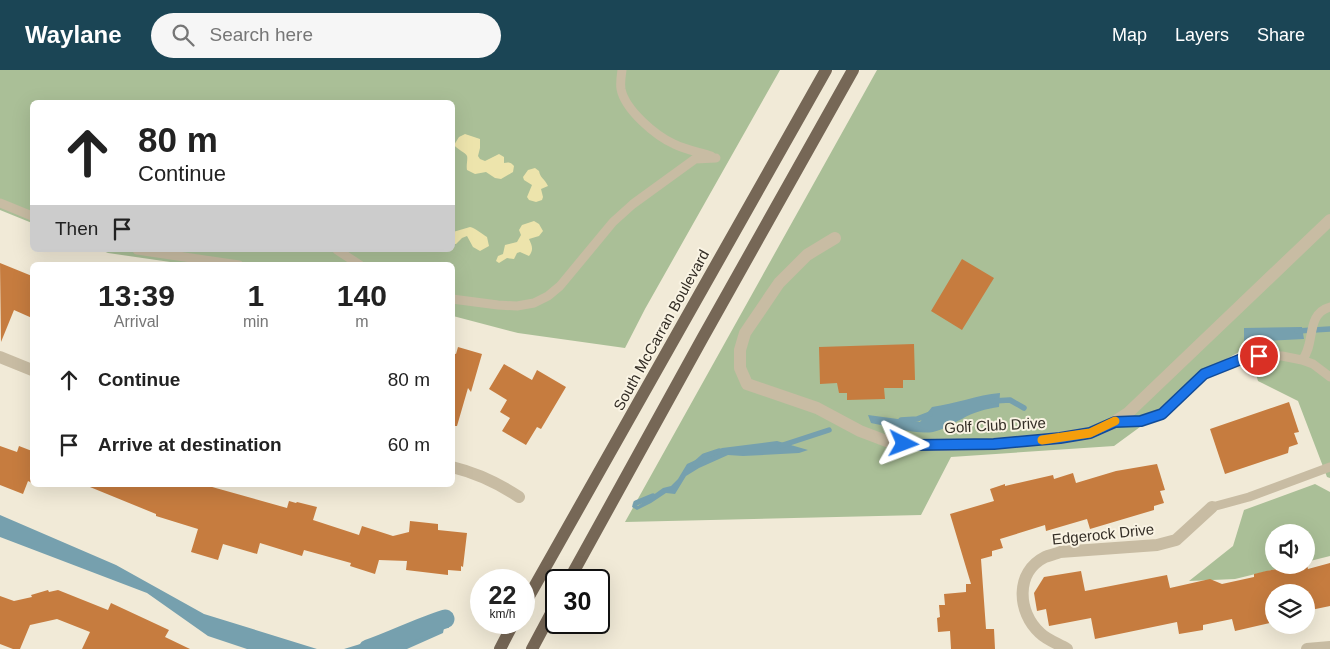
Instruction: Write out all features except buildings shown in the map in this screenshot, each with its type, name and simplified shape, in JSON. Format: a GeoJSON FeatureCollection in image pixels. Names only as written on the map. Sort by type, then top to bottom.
{"type":"FeatureCollection","features":[{"type":"Feature","properties":{"kind":"main road","name":"South McCarran Boulevard"},"geometry":{"type":"LineString","coordinates":[[535,586],[826,70]]}},
{"type":"Feature","properties":{"kind":"main road"},"geometry":{"type":"LineString","coordinates":[[575,569],[853,70]]}},
{"type":"Feature","properties":{"kind":"main road"},"geometry":{"type":"LineString","coordinates":[[532,649],[545,625]]}},
{"type":"Feature","properties":{"kind":"main road"},"geometry":{"type":"LineString","coordinates":[[500,649],[508,634]]}},
{"type":"Feature","properties":{"kind":"street","name":"Golf Club Drive"},"geometry":{"type":"LineString","coordinates":[[835,238],[807,255],[779,282],[746,333],[740,350],[740,368],[747,384],[817,408],[860,431],[889,442],[916,445],[994,444],[1060,438],[1090,433],[1115,422],[1128,413],[1330,220]]}},
{"type":"Feature","properties":{"kind":"street"},"geometry":{"type":"LineString","coordinates":[[0,357],[30,369]]}},
{"type":"Feature","properties":{"kind":"street"},"geometry":{"type":"LineString","coordinates":[[455,468],[496,482],[519,497]]}},
{"type":"Feature","properties":{"kind":"street","name":"Edgerock Drive"},"geometry":{"type":"LineString","coordinates":[[1067,649],[1040,634],[1022,603],[1022,589],[1026,576],[1034,565],[1045,557],[1060,552],[1157,545],[1176,540],[1212,507]]}},
{"type":"Feature","properties":{"kind":"street"},"geometry":{"type":"LineString","coordinates":[[1307,649],[1330,647]]}},
{"type":"Feature","properties":{"kind":"lane"},"geometry":{"type":"LineString","coordinates":[[455,299],[498,306],[517,306],[534,303],[548,296],[560,286],[613,222],[634,204],[695,159],[716,158],[673,144],[657,134],[628,105],[622,91],[620,79],[622,70]]}},
{"type":"Feature","properties":{"kind":"lane"},"geometry":{"type":"LineString","coordinates":[[0,203],[30,215]]}},
{"type":"Feature","properties":{"kind":"lane"},"geometry":{"type":"LineString","coordinates":[[151,252],[219,262]]}},
{"type":"Feature","properties":{"kind":"lane"},"geometry":{"type":"LineString","coordinates":[[341,252],[356,262]]}},
{"type":"Feature","properties":{"kind":"lane"},"geometry":{"type":"LineString","coordinates":[[1302,360],[1308,352],[1314,322],[1319,312],[1330,307]]}},
{"type":"Feature","properties":{"kind":"lane"},"geometry":{"type":"LineString","coordinates":[[1115,422],[1141,421],[1162,414],[1204,374],[1239,360],[1259,356],[1282,356],[1313,364],[1330,377]]}},
{"type":"Feature","properties":{"kind":"lane"},"geometry":{"type":"LineString","coordinates":[[1212,507],[1256,494],[1330,467]]}},
{"type":"Feature","properties":{"kind":"green space"},"geometry":{"type":"Polygon","coordinates":[[[0,70],[780,70],[645,309],[625,348],[518,333],[455,317],[455,262],[170,262],[106,252],[455,252],[455,100],[30,100],[30,222],[0,210],[0,70]]]}},
{"type":"Feature","properties":{"kind":"green space"},"geometry":{"type":"Polygon","coordinates":[[[877,70],[1330,70],[1330,478],[1327,477],[1298,401],[1258,381],[1248,347],[1212,367],[1170,405],[1114,446],[951,457],[921,515],[625,522],[877,70]]]}},
{"type":"Feature","properties":{"kind":"green space"},"geometry":{"type":"Polygon","coordinates":[[[1315,484],[1330,492],[1330,556],[1315,560],[1315,524],[1265,524],[1265,572],[1235,579],[1189,581],[1233,546],[1244,510],[1315,484]]]}},
{"type":"Feature","properties":{"kind":"sand"},"geometry":{"type":"Polygon","coordinates":[[[465,134],[480,139],[478,156],[480,159],[485,161],[499,154],[504,157],[504,163],[514,166],[513,172],[501,179],[495,178],[486,172],[475,174],[467,170],[467,156],[455,146],[459,137],[465,134]]]}},
{"type":"Feature","properties":{"kind":"sand"},"geometry":{"type":"Polygon","coordinates":[[[535,168],[548,186],[541,189],[542,200],[536,202],[529,200],[527,197],[532,185],[524,180],[523,177],[528,170],[535,168]]]}},
{"type":"Feature","properties":{"kind":"sand"},"geometry":{"type":"Polygon","coordinates":[[[534,221],[539,224],[543,231],[539,236],[529,239],[532,251],[529,256],[520,252],[517,253],[514,259],[507,258],[499,263],[496,261],[498,256],[503,254],[505,245],[517,242],[521,235],[519,230],[522,225],[534,221]]]}},
{"type":"Feature","properties":{"kind":"sand"},"geometry":{"type":"Polygon","coordinates":[[[470,227],[487,237],[489,246],[480,251],[473,247],[467,236],[455,244],[455,231],[470,227]]]}},
{"type":"Feature","properties":{"kind":"water"},"geometry":{"type":"Polygon","coordinates":[[[1302,327],[1304,339],[1244,342],[1244,328],[1302,327]]]}},
{"type":"Feature","properties":{"kind":"water"},"geometry":{"type":"Polygon","coordinates":[[[1000,393],[999,407],[975,413],[933,432],[911,431],[871,423],[868,415],[920,422],[932,407],[1000,393]]]}},
{"type":"Feature","properties":{"kind":"water"},"geometry":{"type":"Polygon","coordinates":[[[777,441],[808,450],[799,453],[728,455],[686,476],[675,494],[666,493],[637,510],[632,507],[633,503],[638,506],[663,488],[671,486],[678,479],[687,464],[722,448],[777,441]]]}},
{"type":"Feature","properties":{"kind":"water"},"geometry":{"type":"Polygon","coordinates":[[[0,515],[116,565],[204,614],[317,649],[247,649],[208,636],[147,593],[0,537],[0,515]]]}},
{"type":"Feature","properties":{"kind":"water"},"geometry":{"type":"Polygon","coordinates":[[[435,621],[442,624],[446,622],[449,628],[444,628],[443,633],[407,649],[344,649],[435,621]]]}},
{"type":"Feature","properties":{"kind":"waterway"},"geometry":{"type":"LineString","coordinates":[[1297,331],[1330,329]]}},
{"type":"Feature","properties":{"kind":"waterway"},"geometry":{"type":"LineString","coordinates":[[993,401],[1010,400],[1024,408]]}},
{"type":"Feature","properties":{"kind":"waterway"},"geometry":{"type":"LineString","coordinates":[[901,420],[917,419],[930,414]]}},
{"type":"Feature","properties":{"kind":"waterway"},"geometry":{"type":"LineString","coordinates":[[780,446],[829,430]]}},
{"type":"Feature","properties":{"kind":"waterway"},"geometry":{"type":"LineString","coordinates":[[695,464],[704,456],[719,451]]}},
{"type":"Feature","properties":{"kind":"waterway"},"geometry":{"type":"LineString","coordinates":[[636,503],[653,496]]}},
{"type":"Feature","properties":{"kind":"waterway"},"geometry":{"type":"LineString","coordinates":[[368,649],[445,619]]}},
{"type":"Feature","properties":{"kind":"slow traffic"},"geometry":{"type":"LineString","coordinates":[[1042,440],[1090,433],[1115,421]]}},
{"type":"Feature","properties":{"kind":"route"},"geometry":{"type":"LineString","coordinates":[[904,444],[994,444],[1060,438],[1090,433],[1115,422],[1141,421],[1162,414],[1204,374],[1239,360],[1259,356]]}}]}
